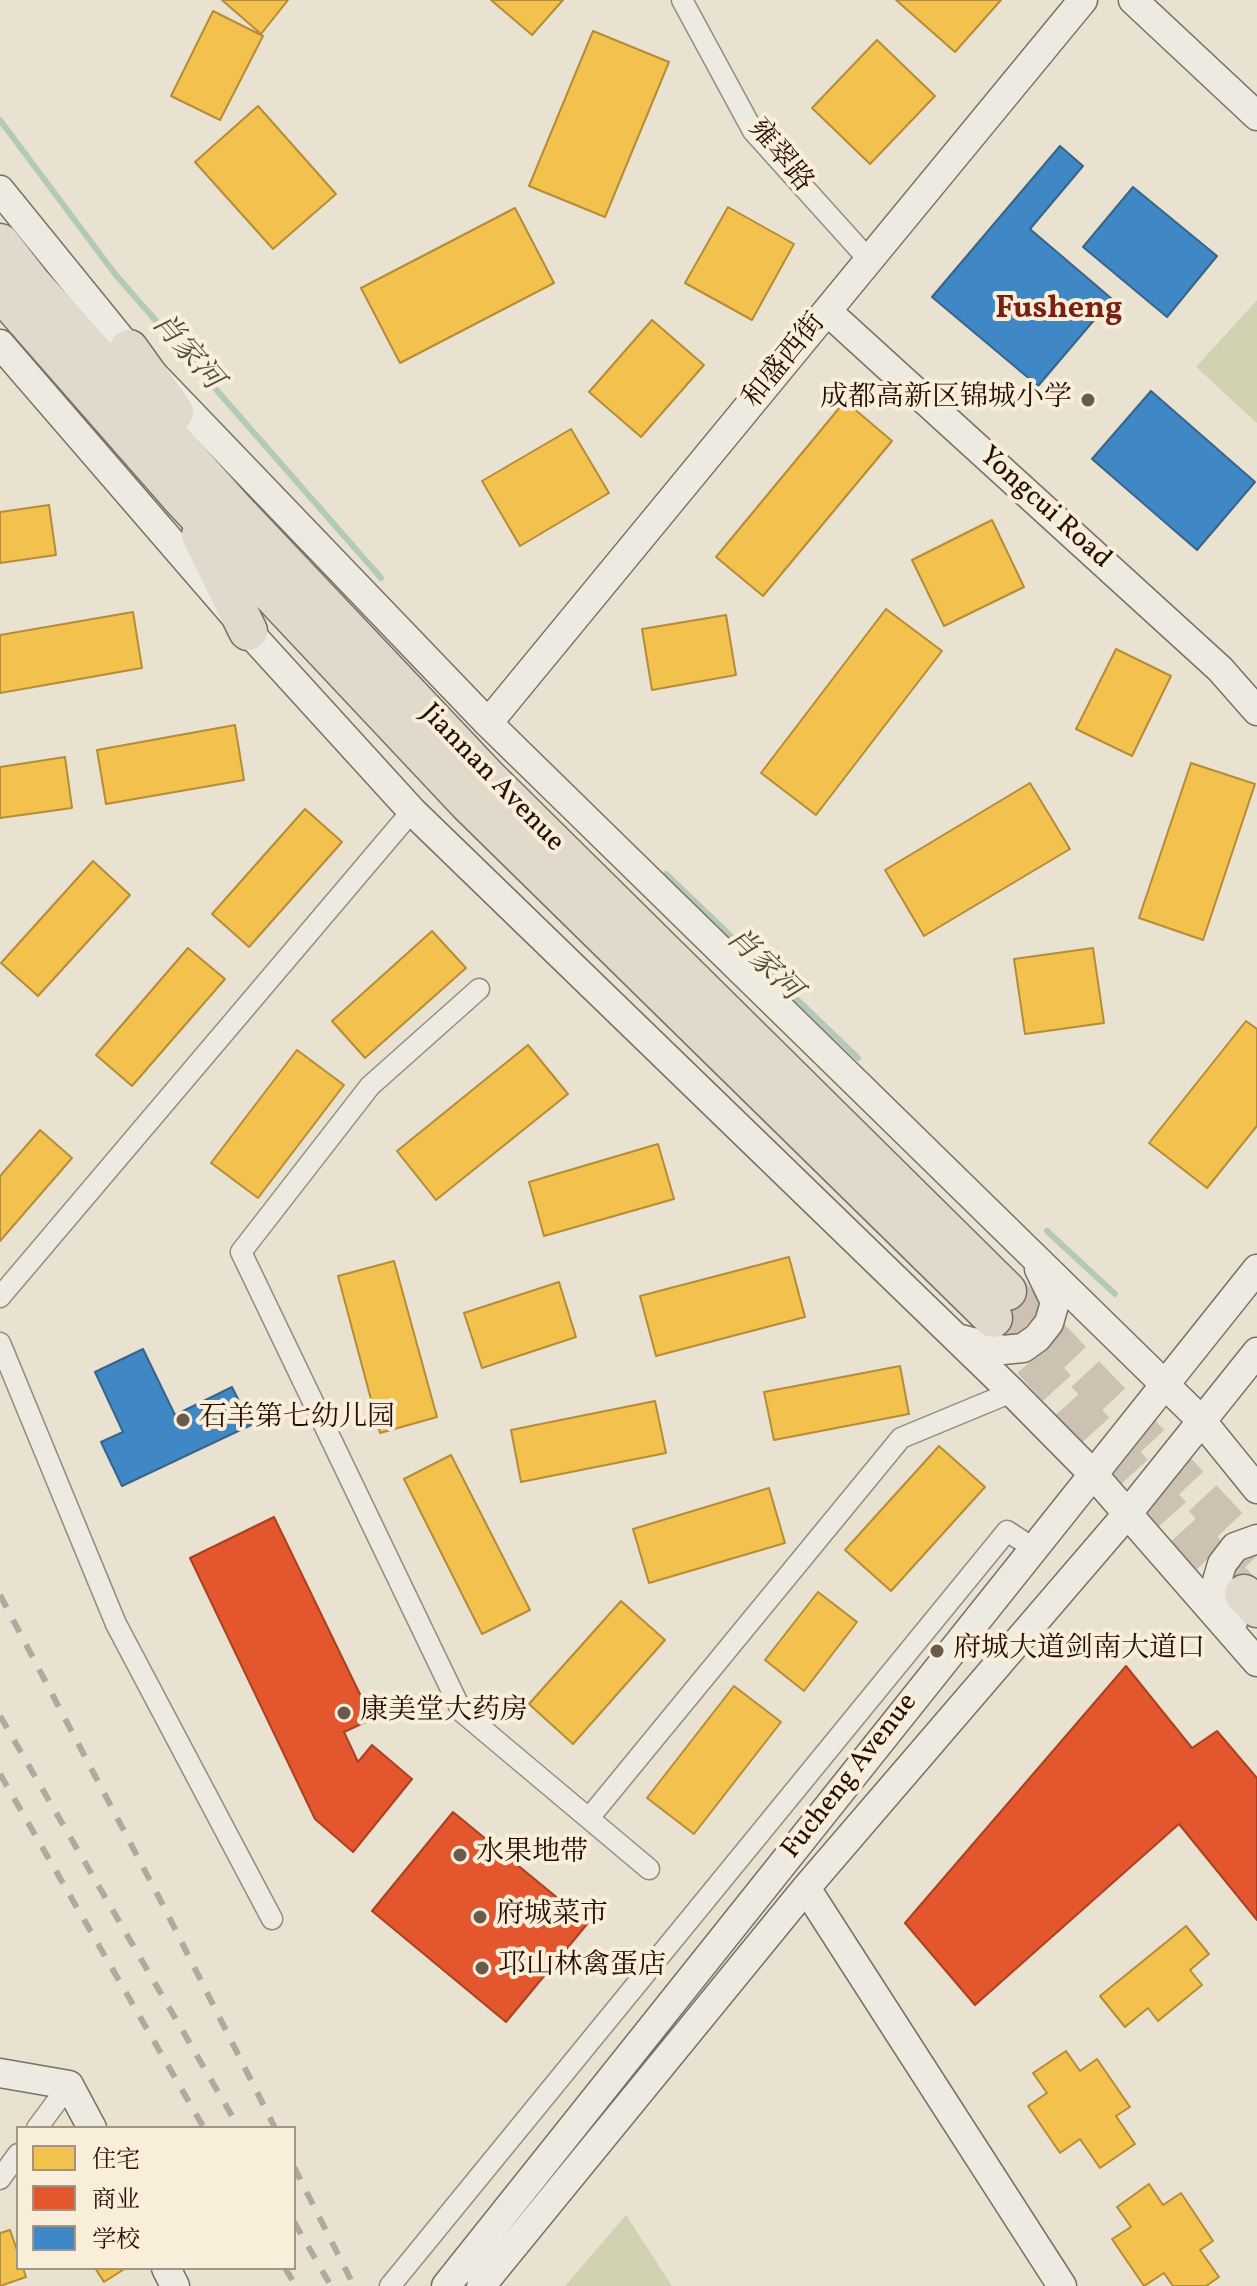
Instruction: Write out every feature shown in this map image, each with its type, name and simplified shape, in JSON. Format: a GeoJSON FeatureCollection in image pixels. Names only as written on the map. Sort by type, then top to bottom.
{"type":"FeatureCollection","features":[{"type":"Feature","properties":{"kind":"highway","name":"Jiannan Avenue"},"geometry":{"type":"LineString","coordinates":[[0,243],[31,283],[232,507],[487,777],[1000,1305],[468,803],[183,500],[0,291]]}},
{"type":"Feature","properties":{"kind":"highway"},"geometry":{"type":"LineString","coordinates":[[129,349],[166,398],[232,507]]}},
{"type":"Feature","properties":{"kind":"highway"},"geometry":{"type":"LineString","coordinates":[[183,500],[248,631]]}},
{"type":"Feature","properties":{"kind":"main road","name":"和盛西街"},"geometry":{"type":"LineString","coordinates":[[488,723],[1083,0]]}},
{"type":"Feature","properties":{"kind":"main road"},"geometry":{"type":"LineString","coordinates":[[1133,0],[1257,116]]}},
{"type":"Feature","properties":{"kind":"main road"},"geometry":{"type":"LineString","coordinates":[[0,190],[129,349],[488,723],[1201,1420],[1257,1489]]}},
{"type":"Feature","properties":{"kind":"main road","name":"Yongcui Road"},"geometry":{"type":"LineString","coordinates":[[827,311],[1220,669],[1257,711]]}},
{"type":"Feature","properties":{"kind":"main road"},"geometry":{"type":"LineString","coordinates":[[0,344],[248,631],[412,811],[1012,1392],[1092,1473],[1251,1654]]}},
{"type":"Feature","properties":{"kind":"main road"},"geometry":{"type":"LineString","coordinates":[[956,1338],[1003,1350],[1023,1348],[1037,1338],[1049,1323],[1055,1302],[1030,1252]]}},
{"type":"Feature","properties":{"kind":"main road","name":"Fucheng Avenue"},"geometry":{"type":"LineString","coordinates":[[446,2286],[1257,1269]]}},
{"type":"Feature","properties":{"kind":"main road","name":"Fucheng Avenue"},"geometry":{"type":"LineString","coordinates":[[481,2286],[806,1888],[1128,1513],[1257,1352]]}},
{"type":"Feature","properties":{"kind":"main road"},"geometry":{"type":"LineString","coordinates":[[1251,1654],[1223,1601],[1217,1581],[1222,1564],[1235,1547],[1257,1539]]}},
{"type":"Feature","properties":{"kind":"main road"},"geometry":{"type":"LineString","coordinates":[[806,1888],[1062,2286]]}},
{"type":"Feature","properties":{"kind":"main road"},"geometry":{"type":"LineString","coordinates":[[0,2073],[69,2085],[91,2126]]}},
{"type":"Feature","properties":{"kind":"street","name":"雍翠路"},"geometry":{"type":"LineString","coordinates":[[682,0],[753,131],[869,260]]}},
{"type":"Feature","properties":{"kind":"street"},"geometry":{"type":"LineString","coordinates":[[0,1297],[412,811]]}},
{"type":"Feature","properties":{"kind":"street"},"geometry":{"type":"LineString","coordinates":[[479,989],[370,1086],[241,1252],[462,1712],[649,1869]]}},
{"type":"Feature","properties":{"kind":"street"},"geometry":{"type":"LineString","coordinates":[[0,1343],[116,1624],[272,1919]]}},
{"type":"Feature","properties":{"kind":"street"},"geometry":{"type":"LineString","coordinates":[[589,1818],[901,1438],[1012,1392]]}},
{"type":"Feature","properties":{"kind":"street"},"geometry":{"type":"LineString","coordinates":[[390,2286],[1007,1531],[1033,1548]]}},
{"type":"Feature","properties":{"kind":"street"},"geometry":{"type":"LineString","coordinates":[[38,2126],[69,2085]]}},
{"type":"Feature","properties":{"kind":"street"},"geometry":{"type":"LineString","coordinates":[[0,2179],[16,2157]]}},
{"type":"Feature","properties":{"kind":"green space"},"geometry":{"type":"Polygon","coordinates":[[[1257,300],[1257,423],[1196,367],[1257,300]]]}},
{"type":"Feature","properties":{"kind":"green space"},"geometry":{"type":"Polygon","coordinates":[[[626,2215],[672,2286],[565,2286],[626,2215]]]}},
{"type":"Feature","properties":{"kind":"building: 住宅"},"geometry":{"type":"Polygon","coordinates":[[[222,0],[288,0],[261,34],[222,0]]]}},
{"type":"Feature","properties":{"kind":"building: 住宅"},"geometry":{"type":"Polygon","coordinates":[[[491,0],[563,0],[532,35],[491,0]]]}},
{"type":"Feature","properties":{"kind":"building: 住宅"},"geometry":{"type":"Polygon","coordinates":[[[896,0],[1001,0],[955,52],[896,0]]]}},
{"type":"Feature","properties":{"kind":"building: 住宅"},"geometry":{"type":"Polygon","coordinates":[[[213,11],[263,36],[220,120],[171,96],[213,11]]]}},
{"type":"Feature","properties":{"kind":"building: 住宅"},"geometry":{"type":"Polygon","coordinates":[[[593,31],[669,62],[605,217],[529,186],[593,31]]]}},
{"type":"Feature","properties":{"kind":"building: 住宅"},"geometry":{"type":"Polygon","coordinates":[[[877,40],[935,96],[870,164],[812,108],[877,40]]]}},
{"type":"Feature","properties":{"kind":"building: 住宅"},"geometry":{"type":"Polygon","coordinates":[[[258,106],[336,194],[273,249],[195,162],[258,106]]]}},
{"type":"Feature","properties":{"kind":"building: 住宅"},"geometry":{"type":"Polygon","coordinates":[[[728,207],[794,244],[752,320],[685,283],[728,207]]]}},
{"type":"Feature","properties":{"kind":"building: 住宅"},"geometry":{"type":"Polygon","coordinates":[[[515,208],[554,283],[400,363],[361,288],[515,208]]]}},
{"type":"Feature","properties":{"kind":"building: 住宅"},"geometry":{"type":"Polygon","coordinates":[[[652,320],[704,365],[641,437],[589,392],[652,320]]]}},
{"type":"Feature","properties":{"kind":"building: 住宅"},"geometry":{"type":"Polygon","coordinates":[[[845,401],[892,441],[763,596],[716,557],[845,401]]]}},
{"type":"Feature","properties":{"kind":"building: 住宅"},"geometry":{"type":"Polygon","coordinates":[[[571,429],[609,493],[520,546],[482,481],[571,429]]]}},
{"type":"Feature","properties":{"kind":"building: 住宅"},"geometry":{"type":"Polygon","coordinates":[[[49,505],[56,555],[0,563],[0,512],[49,505]]]}},
{"type":"Feature","properties":{"kind":"building: 住宅"},"geometry":{"type":"Polygon","coordinates":[[[992,520],[1024,587],[944,626],[912,560],[992,520]]]}},
{"type":"Feature","properties":{"kind":"building: 住宅"},"geometry":{"type":"Polygon","coordinates":[[[886,609],[942,651],[816,815],[761,773],[886,609]]]}},
{"type":"Feature","properties":{"kind":"building: 住宅"},"geometry":{"type":"Polygon","coordinates":[[[133,612],[142,668],[0,693],[0,635],[133,612]]]}},
{"type":"Feature","properties":{"kind":"building: 住宅"},"geometry":{"type":"Polygon","coordinates":[[[726,615],[736,675],[652,690],[642,629],[726,615]]]}},
{"type":"Feature","properties":{"kind":"building: 住宅"},"geometry":{"type":"Polygon","coordinates":[[[1116,649],[1171,676],[1132,756],[1076,729],[1116,649]]]}},
{"type":"Feature","properties":{"kind":"building: 住宅"},"geometry":{"type":"Polygon","coordinates":[[[235,725],[244,780],[106,804],[97,750],[235,725]]]}},
{"type":"Feature","properties":{"kind":"building: 住宅"},"geometry":{"type":"Polygon","coordinates":[[[65,757],[72,808],[0,818],[0,767],[65,757]]]}},
{"type":"Feature","properties":{"kind":"building: 住宅"},"geometry":{"type":"Polygon","coordinates":[[[1191,763],[1255,784],[1203,940],[1139,918],[1191,763]]]}},
{"type":"Feature","properties":{"kind":"building: 住宅"},"geometry":{"type":"Polygon","coordinates":[[[1030,783],[1070,849],[924,936],[885,870],[1030,783]]]}},
{"type":"Feature","properties":{"kind":"building: 住宅"},"geometry":{"type":"Polygon","coordinates":[[[305,809],[342,842],[249,947],[212,914],[305,809]]]}},
{"type":"Feature","properties":{"kind":"building: 住宅"},"geometry":{"type":"Polygon","coordinates":[[[93,861],[130,895],[38,996],[1,963],[93,861]]]}},
{"type":"Feature","properties":{"kind":"building: 住宅"},"geometry":{"type":"Polygon","coordinates":[[[432,931],[466,968],[365,1058],[332,1021],[432,931]]]}},
{"type":"Feature","properties":{"kind":"building: 住宅"},"geometry":{"type":"Polygon","coordinates":[[[188,948],[225,979],[132,1086],[96,1055],[188,948]]]}},
{"type":"Feature","properties":{"kind":"building: 住宅"},"geometry":{"type":"Polygon","coordinates":[[[1093,948],[1104,1023],[1025,1034],[1014,959],[1093,948]]]}},
{"type":"Feature","properties":{"kind":"building: 住宅"},"geometry":{"type":"Polygon","coordinates":[[[1246,1021],[1257,1029],[1257,1126],[1207,1188],[1149,1143],[1246,1021]]]}},
{"type":"Feature","properties":{"kind":"building: 住宅"},"geometry":{"type":"Polygon","coordinates":[[[528,1045],[568,1094],[436,1200],[397,1151],[528,1045]]]}},
{"type":"Feature","properties":{"kind":"building: 住宅"},"geometry":{"type":"Polygon","coordinates":[[[297,1050],[344,1085],[258,1198],[211,1163],[297,1050]]]}},
{"type":"Feature","properties":{"kind":"building: 住宅"},"geometry":{"type":"Polygon","coordinates":[[[40,1130],[72,1158],[0,1241],[0,1176],[40,1130]]]}},
{"type":"Feature","properties":{"kind":"building: 住宅"},"geometry":{"type":"Polygon","coordinates":[[[658,1144],[674,1199],[544,1236],[529,1182],[658,1144]]]}},
{"type":"Feature","properties":{"kind":"building: 住宅"},"geometry":{"type":"Polygon","coordinates":[[[789,1257],[805,1317],[656,1356],[640,1296],[789,1257]]]}},
{"type":"Feature","properties":{"kind":"building: 住宅"},"geometry":{"type":"Polygon","coordinates":[[[394,1261],[437,1417],[380,1433],[338,1276],[394,1261]]]}},
{"type":"Feature","properties":{"kind":"building: 住宅"},"geometry":{"type":"Polygon","coordinates":[[[559,1282],[576,1337],[482,1368],[464,1313],[559,1282]]]}},
{"type":"Feature","properties":{"kind":"building: 住宅"},"geometry":{"type":"Polygon","coordinates":[[[900,1366],[909,1414],[774,1440],[764,1392],[900,1366]]]}},
{"type":"Feature","properties":{"kind":"building: 住宅"},"geometry":{"type":"Polygon","coordinates":[[[655,1401],[666,1453],[521,1482],[511,1430],[655,1401]]]}},
{"type":"Feature","properties":{"kind":"building: 住宅"},"geometry":{"type":"Polygon","coordinates":[[[939,1446],[985,1487],[891,1591],[845,1550],[939,1446]]]}},
{"type":"Feature","properties":{"kind":"building: 住宅"},"geometry":{"type":"Polygon","coordinates":[[[451,1455],[530,1610],[482,1634],[404,1479],[451,1455]]]}},
{"type":"Feature","properties":{"kind":"building: 住宅"},"geometry":{"type":"Polygon","coordinates":[[[769,1488],[785,1543],[649,1583],[633,1529],[769,1488]]]}},
{"type":"Feature","properties":{"kind":"building: 住宅"},"geometry":{"type":"Polygon","coordinates":[[[818,1592],[857,1622],[804,1691],[765,1660],[818,1592]]]}},
{"type":"Feature","properties":{"kind":"building: 住宅"},"geometry":{"type":"Polygon","coordinates":[[[621,1601],[665,1640],[573,1744],[529,1704],[621,1601]]]}},
{"type":"Feature","properties":{"kind":"building: 住宅"},"geometry":{"type":"Polygon","coordinates":[[[734,1686],[781,1722],[694,1834],[647,1798],[734,1686]]]}},
{"type":"Feature","properties":{"kind":"building: 住宅"},"geometry":{"type":"Polygon","coordinates":[[[1186,1926],[1209,1954],[1190,1970],[1202,1985],[1158,2021],[1148,2008],[1125,2027],[1100,1996],[1186,1926]]]}},
{"type":"Feature","properties":{"kind":"building: 住宅"},"geometry":{"type":"Polygon","coordinates":[[[1066,2051],[1080,2071],[1097,2059],[1130,2107],[1116,2116],[1135,2144],[1100,2168],[1080,2139],[1060,2153],[1028,2106],[1047,2093],[1033,2073],[1066,2051]]]}},
{"type":"Feature","properties":{"kind":"building: 住宅"},"geometry":{"type":"Polygon","coordinates":[[[1149,2184],[1163,2205],[1181,2193],[1213,2241],[1200,2250],[1219,2277],[1206,2286],[1173,2286],[1164,2273],[1144,2286],[1112,2239],[1131,2227],[1117,2207],[1149,2184]]]}},
{"type":"Feature","properties":{"kind":"building: 住宅"},"geometry":{"type":"Polygon","coordinates":[[[10,2230],[16,2247],[16,2270],[24,2270],[26,2277],[0,2286],[0,2233],[10,2230]]]}},
{"type":"Feature","properties":{"kind":"building: 住宅"},"geometry":{"type":"Polygon","coordinates":[[[96,2270],[123,2270],[104,2282],[96,2270]]]}},
{"type":"Feature","properties":{"kind":"building: 商业"},"geometry":{"type":"Polygon","coordinates":[[[274,1517],[372,1719],[344,1732],[358,1762],[372,1745],[412,1779],[353,1852],[315,1819],[190,1558],[274,1517]]]}},
{"type":"Feature","properties":{"kind":"building: 商业"},"geometry":{"type":"Polygon","coordinates":[[[1126,1666],[1192,1748],[1217,1731],[1257,1778],[1257,1920],[1179,1824],[975,2005],[905,1923],[1126,1666]]]}},
{"type":"Feature","properties":{"kind":"building: 商业","name":"府城菜市"},"geometry":{"type":"Polygon","coordinates":[[[453,1812],[588,1923],[506,2022],[372,1911],[453,1812]]]}},
{"type":"Feature","properties":{"kind":"building: 学校"},"geometry":{"type":"Polygon","coordinates":[[[1060,146],[1083,166],[1030,229],[1112,299],[1038,386],[932,297],[1060,146]]]}},
{"type":"Feature","properties":{"kind":"building: 学校"},"geometry":{"type":"Polygon","coordinates":[[[1133,187],[1217,256],[1167,317],[1083,247],[1133,187]]]}},
{"type":"Feature","properties":{"kind":"building: 学校"},"geometry":{"type":"Polygon","coordinates":[[[1151,391],[1255,482],[1197,550],[1092,459],[1151,391]]]}},
{"type":"Feature","properties":{"kind":"building: 学校","name":"石羊第七幼儿园"},"geometry":{"type":"Polygon","coordinates":[[[143,1349],[175,1415],[232,1387],[251,1425],[122,1486],[101,1442],[123,1432],[95,1372],[143,1349]]]}},
{"type":"Feature","properties":{"kind":"waterway","name":"肖家河"},"geometry":{"type":"LineString","coordinates":[[0,120],[115,274],[381,578]]}},
{"type":"Feature","properties":{"kind":"waterway","name":"肖家河"},"geometry":{"type":"LineString","coordinates":[[666,874],[858,1058]]}},
{"type":"Feature","properties":{"kind":"waterway","name":"肖家河"},"geometry":{"type":"LineString","coordinates":[[1047,1231],[1115,1294]]}},
{"type":"Feature","properties":{"kind":"tunnel"},"geometry":{"type":"LineString","coordinates":[[1007,1291],[1257,1556]]}},
{"type":"Feature","properties":{"kind":"tunnel"},"geometry":{"type":"LineString","coordinates":[[993,1318],[1244,1594]]}},
{"type":"Feature","properties":{"kind":"railway"},"geometry":{"type":"LineString","coordinates":[[0,1595],[164,1907],[274,2126]]}},
{"type":"Feature","properties":{"kind":"railway"},"geometry":{"type":"LineString","coordinates":[[0,1716],[238,2126]]}},
{"type":"Feature","properties":{"kind":"railway"},"geometry":{"type":"LineString","coordinates":[[0,1774],[203,2126]]}},
{"type":"Feature","properties":{"kind":"railway"},"geometry":{"type":"LineString","coordinates":[[296,2171],[354,2286]]}},
{"type":"Feature","properties":{"kind":"railway"},"geometry":{"type":"LineString","coordinates":[[296,2225],[331,2286]]}},
{"type":"Feature","properties":{"kind":"railway"},"geometry":{"type":"LineString","coordinates":[[286,2270],[296,2286]]}},
{"type":"Feature","properties":{"kind":"place","name":"成都高新区锦城小学"},"geometry":{"type":"Point","coordinates":[1088,400]}},
{"type":"Feature","properties":{"kind":"place","name":"石羊第七幼儿园"},"geometry":{"type":"Point","coordinates":[183,1420]}},
{"type":"Feature","properties":{"kind":"place","name":"府城大道剑南大道口"},"geometry":{"type":"Point","coordinates":[937,1651]}},
{"type":"Feature","properties":{"kind":"place","name":"康美堂大药房"},"geometry":{"type":"Point","coordinates":[344,1713]}},
{"type":"Feature","properties":{"kind":"place","name":"水果地带"},"geometry":{"type":"Point","coordinates":[460,1855]}},
{"type":"Feature","properties":{"kind":"place","name":"府城菜市"},"geometry":{"type":"Point","coordinates":[480,1917]}},
{"type":"Feature","properties":{"kind":"place","name":"邛山林禽蛋店"},"geometry":{"type":"Point","coordinates":[482,1968]}},
{"type":"Feature","properties":{"kind":"district","name":"Fusheng"},"geometry":{"type":"Point","coordinates":[1059,311]}}]}
